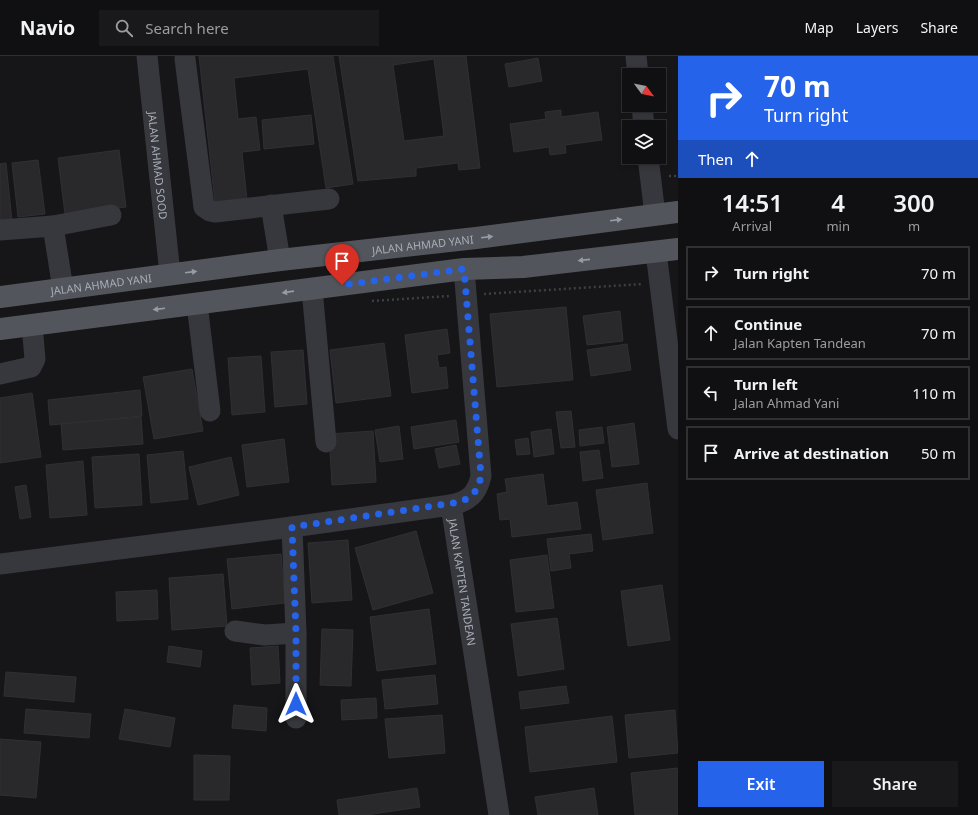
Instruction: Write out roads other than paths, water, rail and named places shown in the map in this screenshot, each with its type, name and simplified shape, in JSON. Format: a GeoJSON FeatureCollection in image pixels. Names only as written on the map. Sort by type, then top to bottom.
{"type":"FeatureCollection","features":[{"type":"Feature","properties":{"kind":"main road","name":"JALAN AHMAD YANI"},"geometry":{"type":"LineString","coordinates":[[0,297],[280,260],[476,238],[678,212]]}},
{"type":"Feature","properties":{"kind":"main road"},"geometry":{"type":"LineString","coordinates":[[0,330],[464,269],[522,267],[678,249]]}},
{"type":"Feature","properties":{"kind":"main road"},"geometry":{"type":"LineString","coordinates":[[308,257],[312,289]]}},
{"type":"Feature","properties":{"kind":"street","name":"JALAN AHMAD SOOD"},"geometry":{"type":"LineString","coordinates":[[147,56],[170,274]]}},
{"type":"Feature","properties":{"kind":"street"},"geometry":{"type":"LineString","coordinates":[[636,56],[637,68]]}},
{"type":"Feature","properties":{"kind":"street"},"geometry":{"type":"LineString","coordinates":[[185,59],[204,207],[210,212],[215,212],[329,199]]}},
{"type":"Feature","properties":{"kind":"street"},"geometry":{"type":"LineString","coordinates":[[649,164],[655,215]]}},
{"type":"Feature","properties":{"kind":"street"},"geometry":{"type":"LineString","coordinates":[[271,205],[280,260]]}},
{"type":"Feature","properties":{"kind":"street"},"geometry":{"type":"LineString","coordinates":[[0,230],[53,226],[111,215]]}},
{"type":"Feature","properties":{"kind":"street"},"geometry":{"type":"LineString","coordinates":[[53,226],[63,289]]}},
{"type":"Feature","properties":{"kind":"street"},"geometry":{"type":"LineString","coordinates":[[656,252],[660,283],[673,337],[678,429]]}},
{"type":"Feature","properties":{"kind":"street","name":"JALAN KAPTEN TANDEAN"},"geometry":{"type":"LineString","coordinates":[[464,269],[481,476],[479,487],[473,494],[467,499],[451,504],[499,815]]}},
{"type":"Feature","properties":{"kind":"street"},"geometry":{"type":"LineString","coordinates":[[312,289],[326,442]]}},
{"type":"Feature","properties":{"kind":"street"},"geometry":{"type":"LineString","coordinates":[[198,304],[210,411]]}},
{"type":"Feature","properties":{"kind":"street"},"geometry":{"type":"LineString","coordinates":[[0,374],[33,365],[35,359],[32,325]]}},
{"type":"Feature","properties":{"kind":"street"},"geometry":{"type":"LineString","coordinates":[[0,564],[292,527],[451,504]]}},
{"type":"Feature","properties":{"kind":"street"},"geometry":{"type":"LineString","coordinates":[[292,527],[296,633],[296,718]]}},
{"type":"Feature","properties":{"kind":"street"},"geometry":{"type":"LineString","coordinates":[[234,631],[265,635],[296,633]]}}]}
